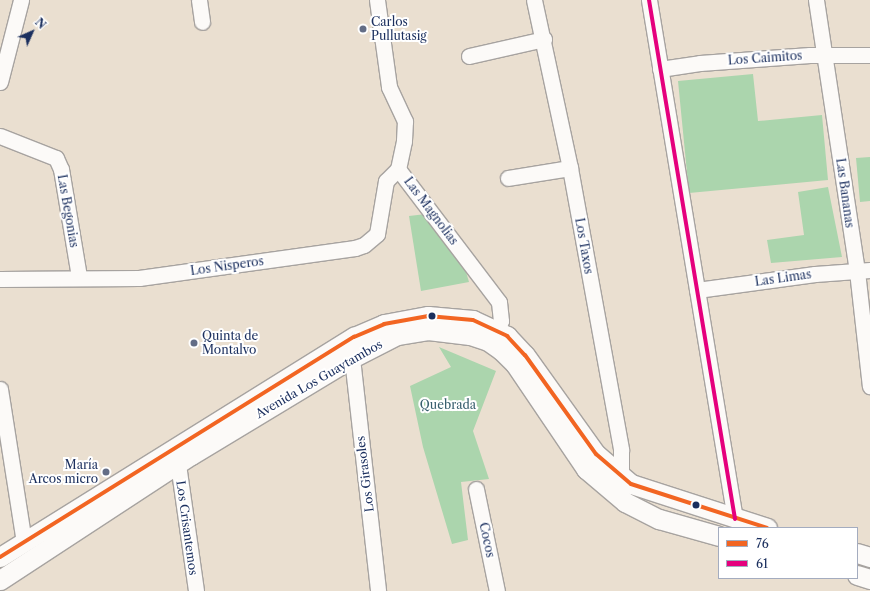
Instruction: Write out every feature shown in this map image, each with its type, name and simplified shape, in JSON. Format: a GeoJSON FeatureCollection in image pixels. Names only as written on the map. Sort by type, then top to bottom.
{"type":"FeatureCollection","features":[{"type":"Feature","properties":{"kind":"main road","name":"Avenida Los Guaytambos"},"geometry":{"type":"LineString","coordinates":[[0,580],[354,337],[384,324],[428,323],[463,334],[492,335],[525,355],[596,454],[613,482],[640,511],[688,529],[718,536]]}},
{"type":"Feature","properties":{"kind":"main road","name":"Avenida Los Guaytambos"},"geometry":{"type":"LineString","coordinates":[[0,557],[24,542],[185,454],[352,358],[397,335],[428,323]]}},
{"type":"Feature","properties":{"kind":"main road","name":"Avenida Los Guaytambos"},"geometry":{"type":"LineString","coordinates":[[613,482],[763,527]]}},
{"type":"Feature","properties":{"kind":"main road"},"geometry":{"type":"LineString","coordinates":[[858,554],[870,557]]}},
{"type":"Feature","properties":{"kind":"main road"},"geometry":{"type":"LineString","coordinates":[[858,575],[870,579]]}},
{"type":"Feature","properties":{"kind":"street"},"geometry":{"type":"LineString","coordinates":[[0,82],[21,0]]}},
{"type":"Feature","properties":{"kind":"street"},"geometry":{"type":"LineString","coordinates":[[199,0],[202,22]]}},
{"type":"Feature","properties":{"kind":"street","name":"Las Magnolias"},"geometry":{"type":"LineString","coordinates":[[377,0],[389,87],[404,121],[405,135],[398,169],[499,302],[502,312],[492,335]]}},
{"type":"Feature","properties":{"kind":"street","name":"Los Taxos"},"geometry":{"type":"LineString","coordinates":[[534,0],[544,39],[570,168],[620,450],[613,482]]}},
{"type":"Feature","properties":{"kind":"street"},"geometry":{"type":"LineString","coordinates":[[649,0],[735,519]]}},
{"type":"Feature","properties":{"kind":"street","name":"Las Bananas"},"geometry":{"type":"LineString","coordinates":[[816,0],[824,54],[863,270],[870,386]]}},
{"type":"Feature","properties":{"kind":"street"},"geometry":{"type":"LineString","coordinates":[[469,56],[544,39]]}},
{"type":"Feature","properties":{"kind":"street","name":"Los Caimitos"},"geometry":{"type":"LineString","coordinates":[[660,69],[700,63],[824,54],[870,55]]}},
{"type":"Feature","properties":{"kind":"street","name":"Las Begonias"},"geometry":{"type":"LineString","coordinates":[[0,136],[56,158],[61,169],[80,277]]}},
{"type":"Feature","properties":{"kind":"street"},"geometry":{"type":"LineString","coordinates":[[508,178],[570,168]]}},
{"type":"Feature","properties":{"kind":"street","name":"Los Nisperos"},"geometry":{"type":"LineString","coordinates":[[0,279],[80,277],[139,278],[364,245],[376,234],[380,227],[386,181],[398,169]]}},
{"type":"Feature","properties":{"kind":"street","name":"Las Limas"},"geometry":{"type":"LineString","coordinates":[[697,290],[863,270]]}},
{"type":"Feature","properties":{"kind":"street","name":"Los Girasoles"},"geometry":{"type":"LineString","coordinates":[[352,358],[378,591]]}},
{"type":"Feature","properties":{"kind":"street"},"geometry":{"type":"LineString","coordinates":[[0,388],[24,542]]}},
{"type":"Feature","properties":{"kind":"street","name":"Los Crisantemos"},"geometry":{"type":"LineString","coordinates":[[185,454],[196,591]]}},
{"type":"Feature","properties":{"kind":"street","name":"Cocos"},"geometry":{"type":"LineString","coordinates":[[476,489],[497,591]]}},
{"type":"Feature","properties":{"kind":"green space"},"geometry":{"type":"Polygon","coordinates":[[[753,74],[758,121],[822,115],[828,180],[689,193],[678,81],[753,74]]]}},
{"type":"Feature","properties":{"kind":"green space"},"geometry":{"type":"Polygon","coordinates":[[[870,157],[870,201],[860,202],[856,158],[870,157]]]}},
{"type":"Feature","properties":{"kind":"green space"},"geometry":{"type":"Polygon","coordinates":[[[828,187],[842,257],[771,263],[767,240],[804,235],[798,192],[828,187]]]}},
{"type":"Feature","properties":{"kind":"green space"},"geometry":{"type":"Polygon","coordinates":[[[426,214],[464,265],[469,282],[421,291],[409,216],[426,214]]]}},
{"type":"Feature","properties":{"kind":"green space","name":"Quebrada"},"geometry":{"type":"Polygon","coordinates":[[[439,347],[496,371],[473,431],[489,479],[461,482],[468,540],[452,544],[423,447],[410,386],[451,367],[439,347]]]}},
{"type":"Feature","properties":{"kind":"transit line","name":"61"},"geometry":{"type":"LineString","coordinates":[[649,0],[735,519]]}},
{"type":"Feature","properties":{"kind":"transit line","name":"76"},"geometry":{"type":"LineString","coordinates":[[0,557],[354,337],[384,324],[428,316],[473,320],[507,336],[525,355],[596,454],[631,484],[764,527]]}},
{"type":"Feature","properties":{"kind":"place","name":"Carlos Pullutasig"},"geometry":{"type":"Point","coordinates":[363,29]}},
{"type":"Feature","properties":{"kind":"place","name":"Quinta de Montalvo"},"geometry":{"type":"Point","coordinates":[194,343]}},
{"type":"Feature","properties":{"kind":"place","name":"María Arcos micro"},"geometry":{"type":"Point","coordinates":[106,472]}}]}
